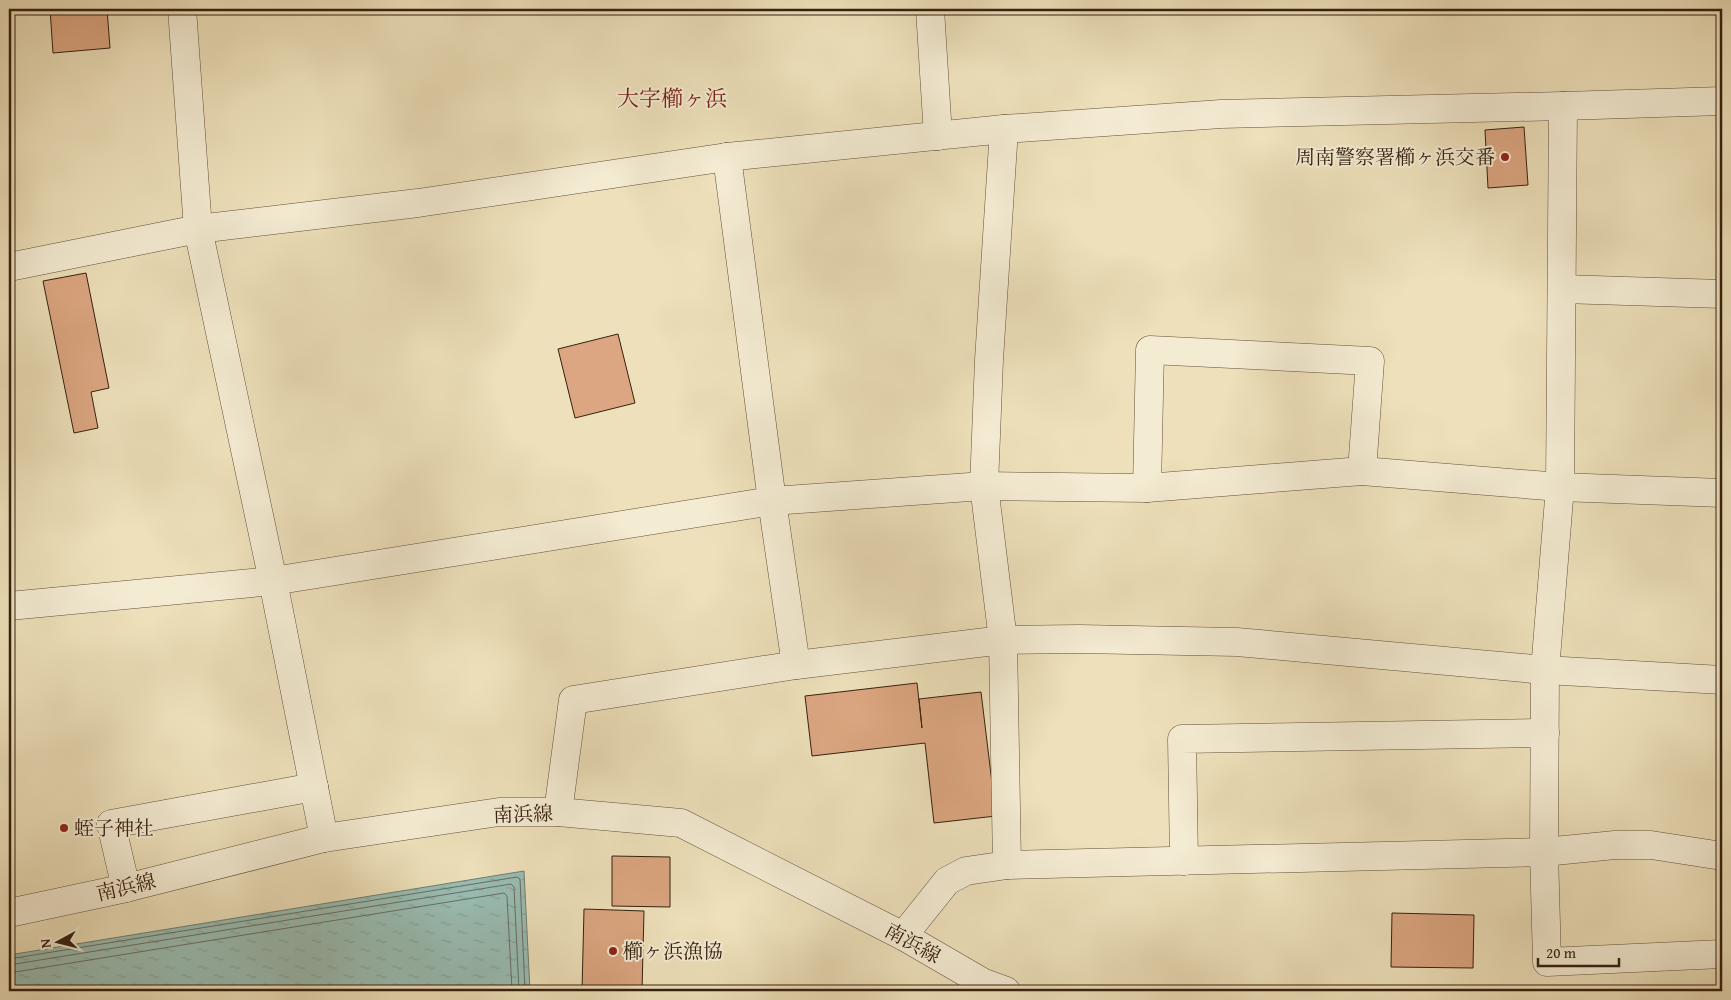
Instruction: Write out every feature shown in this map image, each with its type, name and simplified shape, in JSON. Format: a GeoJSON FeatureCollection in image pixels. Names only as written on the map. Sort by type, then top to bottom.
{"type":"FeatureCollection","features":[{"type":"Feature","properties":{"kind":"street"},"geometry":{"type":"LineString","coordinates":[[182,9],[198,229],[273,580],[324,838]]}},
{"type":"Feature","properties":{"kind":"street"},"geometry":{"type":"LineString","coordinates":[[930,9],[938,136]]}},
{"type":"Feature","properties":{"kind":"street"},"geometry":{"type":"LineString","coordinates":[[9,268],[198,229],[418,203],[727,157],[938,136],[1221,114],[1563,106],[1722,100]]}},
{"type":"Feature","properties":{"kind":"street"},"geometry":{"type":"LineString","coordinates":[[1563,106],[1560,487],[1545,670],[1544,852],[1547,962],[1722,954]]}},
{"type":"Feature","properties":{"kind":"street"},"geometry":{"type":"LineString","coordinates":[[1004,130],[988,360],[984,486],[1003,640],[1007,866]]}},
{"type":"Feature","properties":{"kind":"street"},"geometry":{"type":"LineString","coordinates":[[727,157],[772,501],[796,665]]}},
{"type":"Feature","properties":{"kind":"street"},"geometry":{"type":"LineString","coordinates":[[1562,290],[1722,294]]}},
{"type":"Feature","properties":{"kind":"street"},"geometry":{"type":"LineString","coordinates":[[1148,488],[1150,350],[1370,361],[1362,472]]}},
{"type":"Feature","properties":{"kind":"street"},"geometry":{"type":"LineString","coordinates":[[9,606],[273,580],[772,501],[984,486],[1148,488],[1362,472],[1560,487],[1722,493]]}},
{"type":"Feature","properties":{"kind":"street"},"geometry":{"type":"LineString","coordinates":[[558,812],[573,700],[796,665],[1003,640],[1079,639],[1236,642],[1545,670],[1722,680]]}},
{"type":"Feature","properties":{"kind":"street"},"geometry":{"type":"LineString","coordinates":[[1184,861],[1182,739],[1545,733]]}},
{"type":"Feature","properties":{"kind":"street"},"geometry":{"type":"LineString","coordinates":[[126,888],[111,824],[314,787]]}},
{"type":"Feature","properties":{"kind":"street","name":"南浜線"},"geometry":{"type":"LineString","coordinates":[[9,913],[126,888],[324,838],[499,812],[558,812],[682,823],[903,936],[984,982],[1006,991]]}},
{"type":"Feature","properties":{"kind":"street"},"geometry":{"type":"LineString","coordinates":[[903,936],[947,881],[966,871],[1007,866],[1544,852],[1615,845],[1651,845],[1722,856]]}},
{"type":"Feature","properties":{"kind":"water"},"geometry":{"type":"Polygon","coordinates":[[[524,871],[530,991],[9,991],[9,955],[524,871]]]}},
{"type":"Feature","properties":{"kind":"building"},"geometry":{"type":"Polygon","coordinates":[[[50,9],[107,9],[110,48],[53,53],[50,9]]]}},
{"type":"Feature","properties":{"kind":"building"},"geometry":{"type":"Polygon","coordinates":[[[1524,127],[1528,185],[1488,188],[1485,130],[1524,127]]]}},
{"type":"Feature","properties":{"kind":"building"},"geometry":{"type":"Polygon","coordinates":[[[86,273],[109,388],[91,392],[98,428],[74,433],[43,281],[86,273]]]}},
{"type":"Feature","properties":{"kind":"building"},"geometry":{"type":"Polygon","coordinates":[[[618,334],[635,403],[575,418],[558,349],[618,334]]]}},
{"type":"Feature","properties":{"kind":"building"},"geometry":{"type":"Polygon","coordinates":[[[917,683],[922,728],[919,699],[981,692],[996,816],[934,823],[925,743],[812,756],[805,696],[917,683]]]}},
{"type":"Feature","properties":{"kind":"building"},"geometry":{"type":"Polygon","coordinates":[[[612,856],[670,857],[670,907],[612,906],[612,856]]]}},
{"type":"Feature","properties":{"kind":"building","name":"櫛ヶ浜漁協"},"geometry":{"type":"Polygon","coordinates":[[[584,909],[644,911],[642,991],[582,991],[584,909]]]}},
{"type":"Feature","properties":{"kind":"building"},"geometry":{"type":"Polygon","coordinates":[[[1392,913],[1474,915],[1473,968],[1391,967],[1392,913]]]}},
{"type":"Feature","properties":{"kind":"place","name":"周南警察署櫛ヶ浜交番"},"geometry":{"type":"Point","coordinates":[1505,157]}},
{"type":"Feature","properties":{"kind":"place","name":"蛭子神社"},"geometry":{"type":"Point","coordinates":[64,828]}},
{"type":"Feature","properties":{"kind":"place","name":"櫛ヶ浜漁協"},"geometry":{"type":"Point","coordinates":[613,951]}},
{"type":"Feature","properties":{"kind":"district","name":"大字櫛ヶ浜"},"geometry":{"type":"Point","coordinates":[672,98]}}]}
